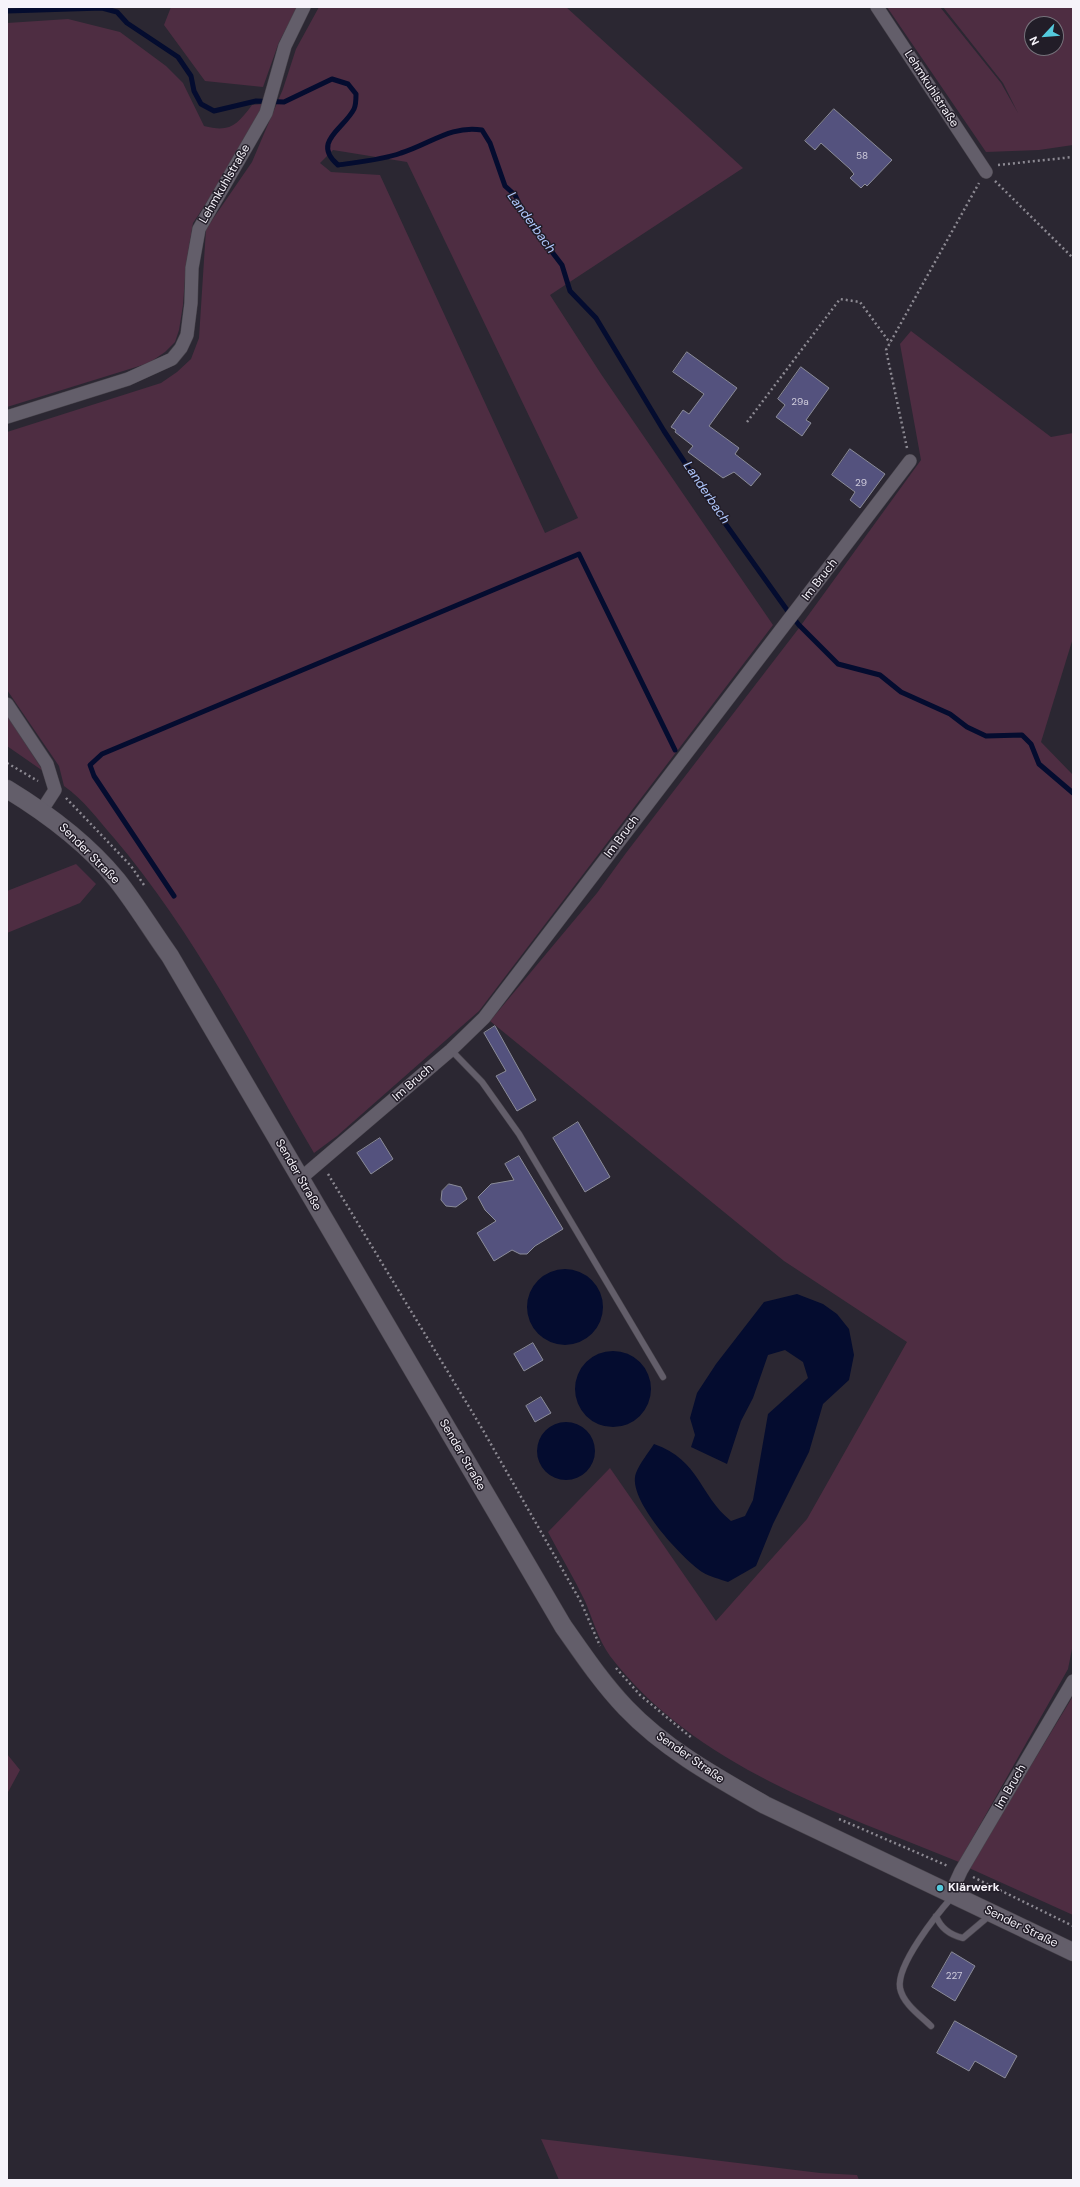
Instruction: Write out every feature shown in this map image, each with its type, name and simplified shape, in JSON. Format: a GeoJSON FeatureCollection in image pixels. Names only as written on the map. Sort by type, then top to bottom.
{"type":"FeatureCollection","features":[{"type":"Feature","properties":{"kind":"main road","name":"Sender Straße"},"geometry":{"type":"LineString","coordinates":[[7,789],[42,810],[84,845],[117,880],[170,956],[563,1626],[593,1669],[626,1708],[666,1744],[716,1777],[765,1805],[1073,1952]]}},
{"type":"Feature","properties":{"kind":"street","name":"Lehmkuhlstraße"},"geometry":{"type":"LineString","coordinates":[[7,417],[128,379],[172,359],[181,348],[187,335],[191,303],[192,268],[199,229],[266,113],[285,46],[304,7]]}},
{"type":"Feature","properties":{"kind":"street","name":"Lehmkuhlstraße"},"geometry":{"type":"LineString","coordinates":[[877,7],[986,172]]}},
{"type":"Feature","properties":{"kind":"street","name":"Im Bruch"},"geometry":{"type":"LineString","coordinates":[[300,1179],[452,1050],[484,1018],[910,461]]}},
{"type":"Feature","properties":{"kind":"street"},"geometry":{"type":"LineString","coordinates":[[7,704],[47,764],[55,790],[42,810]]}},
{"type":"Feature","properties":{"kind":"street","name":"Im Bruch"},"geometry":{"type":"LineString","coordinates":[[952,1894],[961,1871],[1073,1682]]}},
{"type":"Feature","properties":{"kind":"lane"},"geometry":{"type":"LineString","coordinates":[[452,1050],[482,1082],[519,1134],[663,1377]]}},
{"type":"Feature","properties":{"kind":"lane"},"geometry":{"type":"LineString","coordinates":[[932,2026],[904,1999],[900,1989],[900,1975],[917,1943],[952,1894]]}},
{"type":"Feature","properties":{"kind":"lane"},"geometry":{"type":"LineString","coordinates":[[936,1916],[940,1924],[952,1936],[963,1938],[992,1913]]}},
{"type":"Feature","properties":{"kind":"path"},"geometry":{"type":"LineString","coordinates":[[910,461],[886,350],[986,172],[998,165],[1073,157]]}},
{"type":"Feature","properties":{"kind":"path"},"geometry":{"type":"LineString","coordinates":[[986,172],[1073,258]]}},
{"type":"Feature","properties":{"kind":"path"},"geometry":{"type":"LineString","coordinates":[[747,422],[840,299],[860,302],[890,343]]}},
{"type":"Feature","properties":{"kind":"path"},"geometry":{"type":"LineString","coordinates":[[7,763],[22,774],[55,790],[71,801],[131,866],[149,891]]}},
{"type":"Feature","properties":{"kind":"path"},"geometry":{"type":"LineString","coordinates":[[321,1162],[480,1425],[581,1602],[597,1641],[604,1652]]}},
{"type":"Feature","properties":{"kind":"path"},"geometry":{"type":"LineString","coordinates":[[612,1663],[640,1695],[679,1730],[697,1742]]}},
{"type":"Feature","properties":{"kind":"path"},"geometry":{"type":"LineString","coordinates":[[832,1816],[961,1871],[1073,1926]]}},
{"type":"Feature","properties":{"kind":"shaded area"},"geometry":{"type":"Polygon","coordinates":[[[171,7],[298,7],[279,42],[263,87],[205,81],[164,25],[171,7]]]}},
{"type":"Feature","properties":{"kind":"shaded area"},"geometry":{"type":"Polygon","coordinates":[[[319,7],[566,7],[743,168],[550,295],[601,374],[773,625],[479,1011],[337,1136],[314,1153],[245,1032],[196,951],[143,874],[84,804],[64,786],[59,766],[7,690],[7,432],[161,383],[177,372],[191,359],[199,338],[206,229],[252,162],[283,89],[296,49],[319,7]],[[333,150],[320,163],[331,172],[380,175],[545,533],[578,518],[407,162],[333,150]]]}},
{"type":"Feature","properties":{"kind":"shaded area"},"geometry":{"type":"Polygon","coordinates":[[[887,7],[940,7],[1001,83],[1018,113],[1003,83],[943,7],[1073,7],[1073,145],[1039,150],[986,152],[887,7]]]}},
{"type":"Feature","properties":{"kind":"shaded area"},"geometry":{"type":"Polygon","coordinates":[[[68,19],[120,32],[166,66],[183,83],[204,126],[213,128],[227,128],[242,118],[252,105],[262,104],[262,109],[242,149],[193,223],[186,264],[183,305],[179,330],[175,342],[165,352],[149,363],[7,407],[7,23],[68,19]]]}},
{"type":"Feature","properties":{"kind":"shaded area"},"geometry":{"type":"Polygon","coordinates":[[[911,331],[1051,437],[1073,433],[1073,638],[1041,742],[1073,775],[1073,1644],[1068,1669],[959,1862],[816,1804],[770,1782],[725,1757],[683,1728],[644,1695],[610,1656],[599,1636],[581,1592],[548,1532],[610,1468],[716,1621],[807,1519],[907,1342],[784,1261],[490,1021],[597,893],[799,628],[921,460],[900,344],[911,331]]]}},
{"type":"Feature","properties":{"kind":"shaded area"},"geometry":{"type":"Polygon","coordinates":[[[7,715],[43,771],[7,746],[7,715]]]}},
{"type":"Feature","properties":{"kind":"shaded area"},"geometry":{"type":"Polygon","coordinates":[[[76,864],[96,884],[80,903],[7,933],[7,891],[76,864]]]}},
{"type":"Feature","properties":{"kind":"shaded area"},"geometry":{"type":"Polygon","coordinates":[[[1073,1696],[1073,1915],[969,1868],[1073,1696]]]}},
{"type":"Feature","properties":{"kind":"shaded area"},"geometry":{"type":"Polygon","coordinates":[[[7,1754],[20,1770],[7,1794],[7,1754]]]}},
{"type":"Feature","properties":{"kind":"shaded area"},"geometry":{"type":"Polygon","coordinates":[[[541,2139],[820,2173],[857,2175],[859,2180],[559,2180],[541,2139]]]}},
{"type":"Feature","properties":{"kind":"water"},"geometry":{"type":"Polygon","coordinates":[[[557,1269],[573,1269],[586,1275],[597,1286],[603,1299],[601,1322],[586,1339],[573,1345],[557,1345],[544,1339],[529,1322],[527,1315],[527,1299],[533,1286],[550,1271],[557,1269]]]}},
{"type":"Feature","properties":{"kind":"water"},"geometry":{"type":"Polygon","coordinates":[[[797,1294],[823,1304],[837,1314],[849,1329],[854,1355],[849,1380],[823,1404],[809,1452],[773,1524],[756,1566],[728,1582],[712,1577],[693,1565],[658,1527],[647,1512],[639,1497],[635,1484],[636,1473],[654,1444],[681,1459],[698,1479],[720,1511],[731,1521],[745,1516],[753,1500],[768,1414],[808,1378],[803,1362],[785,1350],[768,1355],[753,1398],[741,1421],[727,1464],[691,1447],[695,1435],[690,1418],[697,1393],[716,1364],[764,1302],[797,1294]]]}},
{"type":"Feature","properties":{"kind":"water"},"geometry":{"type":"Polygon","coordinates":[[[605,1351],[621,1351],[634,1357],[645,1368],[651,1381],[649,1404],[634,1421],[621,1427],[605,1427],[592,1421],[577,1404],[575,1397],[575,1381],[581,1368],[598,1353],[605,1351]]]}},
{"type":"Feature","properties":{"kind":"water"},"geometry":{"type":"Polygon","coordinates":[[[566,1422],[577,1424],[590,1435],[593,1440],[595,1451],[593,1462],[582,1475],[577,1478],[566,1480],[555,1478],[542,1467],[539,1462],[537,1451],[539,1440],[550,1427],[555,1424],[566,1422]]]}},
{"type":"Feature","properties":{"kind":"building"},"geometry":{"type":"Polygon","coordinates":[[[834,109],[892,160],[867,186],[865,184],[861,188],[850,178],[854,174],[850,169],[821,143],[815,150],[805,141],[834,109]]]}},
{"type":"Feature","properties":{"kind":"building"},"geometry":{"type":"Polygon","coordinates":[[[687,352],[737,388],[709,426],[739,448],[735,454],[761,474],[751,486],[734,472],[723,478],[688,452],[693,446],[671,427],[683,410],[689,414],[704,394],[673,372],[687,352]]]}},
{"type":"Feature","properties":{"kind":"building"},"geometry":{"type":"Polygon","coordinates":[[[801,367],[829,388],[806,420],[811,423],[802,436],[776,417],[785,405],[778,399],[801,367]]]}},
{"type":"Feature","properties":{"kind":"building"},"geometry":{"type":"Polygon","coordinates":[[[850,449],[885,474],[860,508],[850,500],[855,492],[832,475],[850,449]]]}},
{"type":"Feature","properties":{"kind":"building"},"geometry":{"type":"Polygon","coordinates":[[[495,1026],[536,1100],[517,1111],[496,1076],[506,1071],[484,1033],[495,1026]]]}},
{"type":"Feature","properties":{"kind":"building"},"geometry":{"type":"Polygon","coordinates":[[[578,1122],[610,1177],[585,1192],[553,1138],[578,1122]]]}},
{"type":"Feature","properties":{"kind":"building"},"geometry":{"type":"Polygon","coordinates":[[[380,1138],[393,1159],[371,1174],[357,1153],[380,1138]]]}},
{"type":"Feature","properties":{"kind":"building"},"geometry":{"type":"Polygon","coordinates":[[[519,1156],[563,1229],[535,1246],[527,1254],[520,1254],[512,1250],[494,1261],[477,1233],[496,1221],[485,1210],[478,1197],[491,1184],[514,1180],[505,1164],[519,1156]]]}},
{"type":"Feature","properties":{"kind":"building"},"geometry":{"type":"Polygon","coordinates":[[[449,1184],[461,1187],[467,1199],[456,1207],[446,1206],[441,1200],[442,1191],[449,1184]]]}},
{"type":"Feature","properties":{"kind":"building"},"geometry":{"type":"Polygon","coordinates":[[[533,1343],[543,1360],[524,1371],[514,1354],[533,1343]]]}},
{"type":"Feature","properties":{"kind":"building"},"geometry":{"type":"Polygon","coordinates":[[[541,1397],[551,1413],[535,1422],[526,1406],[541,1397]]]}},
{"type":"Feature","properties":{"kind":"building"},"geometry":{"type":"Polygon","coordinates":[[[952,1952],[975,1966],[955,2001],[932,1987],[952,1952]]]}},
{"type":"Feature","properties":{"kind":"building"},"geometry":{"type":"Polygon","coordinates":[[[955,2021],[1017,2056],[1005,2078],[975,2061],[969,2071],[937,2053],[955,2021]]]}},
{"type":"Feature","properties":{"kind":"waterway","name":"Landerbach"},"geometry":{"type":"LineString","coordinates":[[7,11],[102,8],[117,12],[127,23],[178,57],[191,76],[194,91],[201,104],[214,111],[256,101],[284,102],[332,79],[348,84],[356,94],[355,107],[332,136],[328,149],[331,157],[338,165],[394,155],[460,130],[482,130],[490,143],[505,186],[515,195],[526,218],[562,265],[570,291],[596,318],[664,431],[722,519],[799,625],[838,664],[880,675],[901,692],[950,714],[967,727],[986,736],[1022,735],[1031,744],[1039,764],[1073,793]]}},
{"type":"Feature","properties":{"kind":"waterway"},"geometry":{"type":"LineString","coordinates":[[174,896],[94,776],[90,765],[102,754],[579,554],[675,750]]}},
{"type":"Feature","properties":{"kind":"place","name":"Klärwerk"},"geometry":{"type":"Point","coordinates":[940,1888]}}]}
